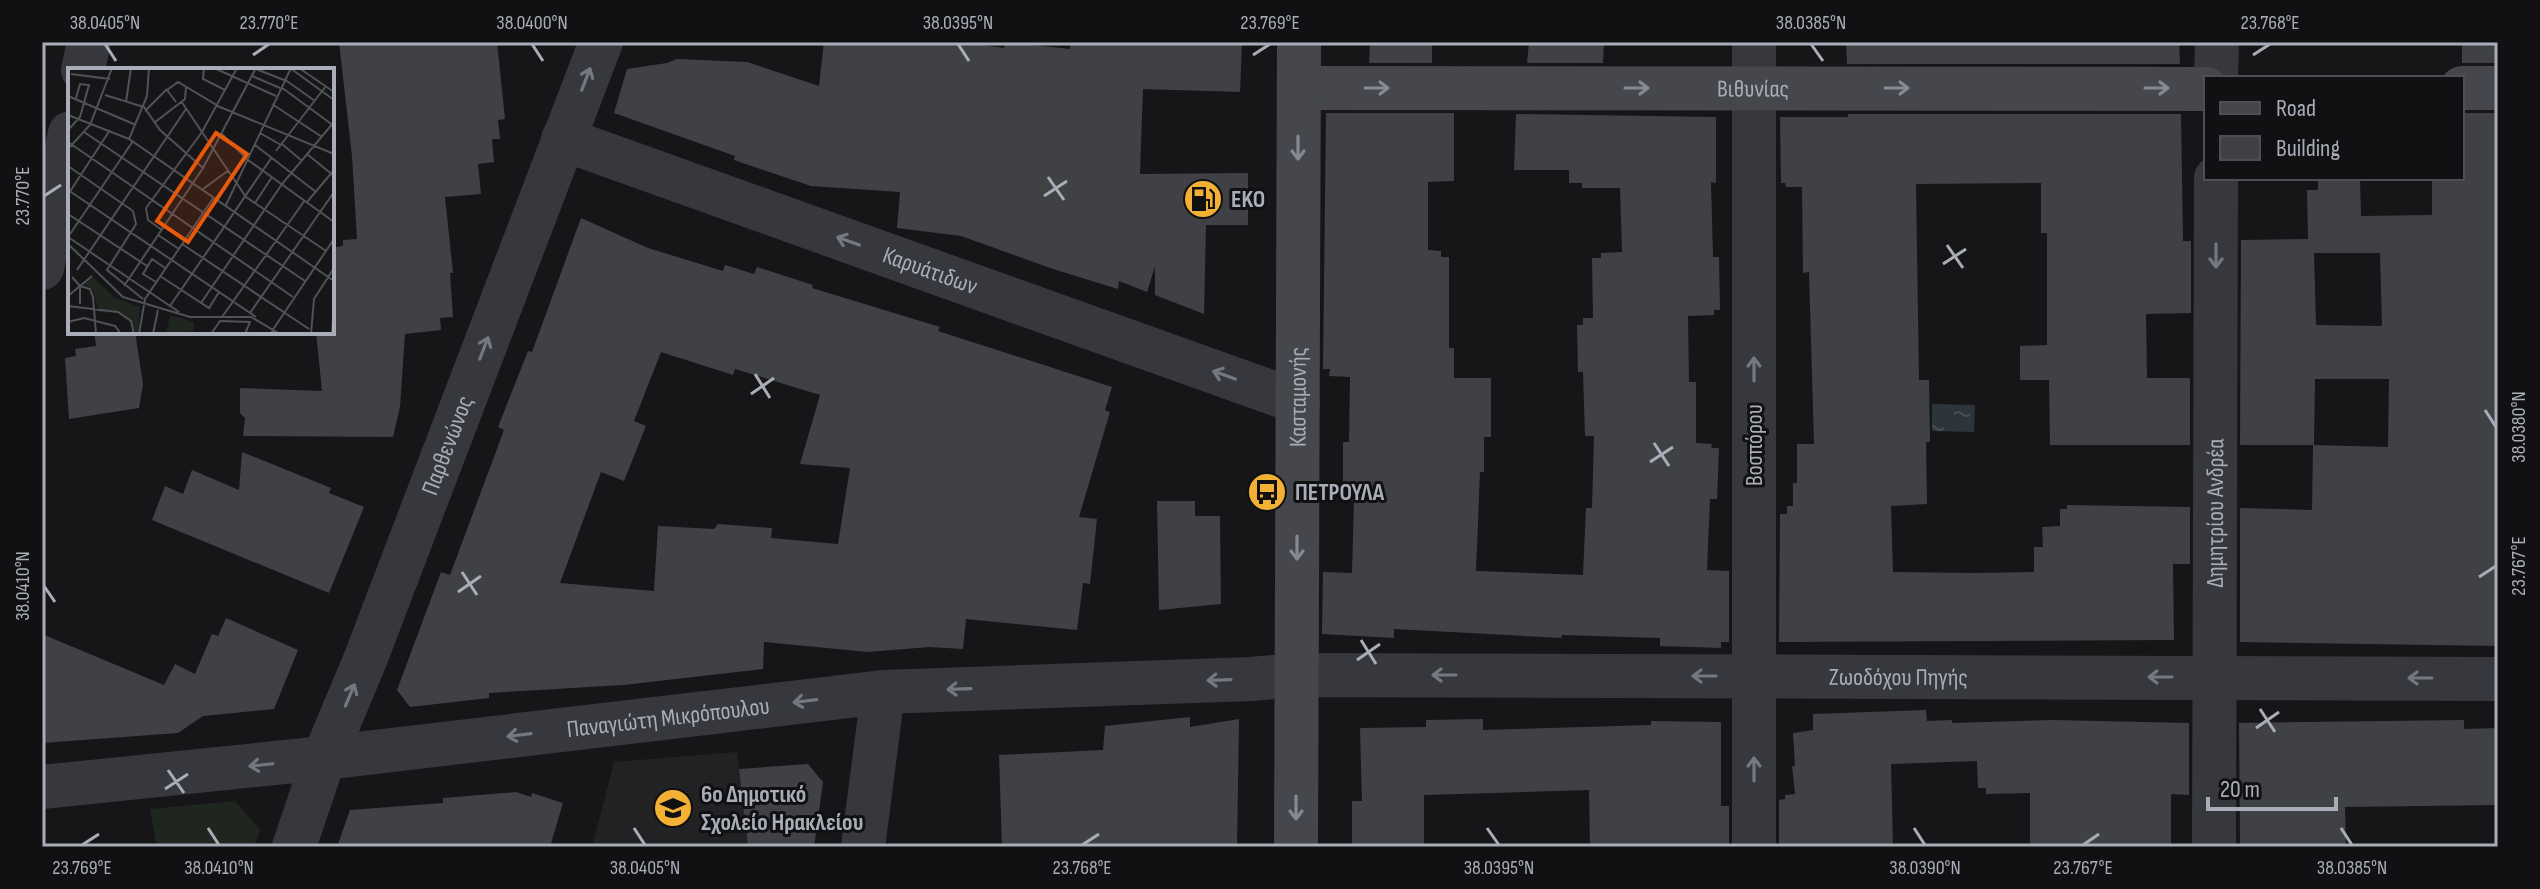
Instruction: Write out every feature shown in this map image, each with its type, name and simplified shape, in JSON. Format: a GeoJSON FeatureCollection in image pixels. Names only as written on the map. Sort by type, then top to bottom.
{"type":"FeatureCollection","features":[{"type":"Feature","properties":{"kind":"street"},"geometry":{"type":"LineString","coordinates":[[83,68],[89,42]]}},
{"type":"Feature","properties":{"kind":"street","name":"Παρθενώνος"},"geometry":{"type":"LineString","coordinates":[[294,847],[324,758],[365,660],[601,42]]}},
{"type":"Feature","properties":{"kind":"street","name":"Κασταμονής"},"geometry":{"type":"LineString","coordinates":[[1296,847],[1299,42]]}},
{"type":"Feature","properties":{"kind":"street","name":"Βοσπόρου"},"geometry":{"type":"LineString","coordinates":[[1754,42],[1754,847]]}},
{"type":"Feature","properties":{"kind":"street"},"geometry":{"type":"LineString","coordinates":[[2216,76],[2217,42]]}},
{"type":"Feature","properties":{"kind":"street","name":"Βιθυνίας"},"geometry":{"type":"LineString","coordinates":[[1299,88],[2204,89]]}},
{"type":"Feature","properties":{"kind":"street"},"geometry":{"type":"LineString","coordinates":[[2464,88],[2498,88]]}},
{"type":"Feature","properties":{"kind":"street","name":"Καρυάτιδων"},"geometry":{"type":"LineString","coordinates":[[563,139],[1298,402]]}},
{"type":"Feature","properties":{"kind":"street"},"geometry":{"type":"LineString","coordinates":[[42,268],[68,143]]}},
{"type":"Feature","properties":{"kind":"street","name":"Δημητρίου Ανδρέα"},"geometry":{"type":"LineString","coordinates":[[2214,847],[2216,180]]}},
{"type":"Feature","properties":{"kind":"street","name":"Ζωοδόχου Πηγής"},"geometry":{"type":"LineString","coordinates":[[1297,675],[2498,679]]}},
{"type":"Feature","properties":{"kind":"street","name":"Παναγιώτη Μικρόπουλου"},"geometry":{"type":"LineString","coordinates":[[42,787],[324,758],[883,692],[1297,675]]}},
{"type":"Feature","properties":{"kind":"street"},"geometry":{"type":"LineString","coordinates":[[863,847],[883,692]]}},
{"type":"Feature","properties":{"kind":"shaded area","name":"6ο Δημοτικό Σχολείο Ηρακλείου"},"geometry":{"type":"Polygon","coordinates":[[[737,752],[748,847],[592,847],[614,762],[737,752]]]}},
{"type":"Feature","properties":{"kind":"shaded area"},"geometry":{"type":"Polygon","coordinates":[[[235,801],[260,830],[254,847],[150,847],[156,843],[150,809],[235,801]]]}},
{"type":"Feature","properties":{"kind":"water"},"geometry":{"type":"Polygon","coordinates":[[[1932,404],[1975,405],[1974,432],[1932,431],[1932,404]]]}},
{"type":"Feature","properties":{"kind":"building"},"geometry":{"type":"Polygon","coordinates":[[[339,42],[497,42],[505,119],[498,120],[500,139],[492,139],[494,162],[478,164],[481,194],[445,197],[453,273],[450,273],[453,317],[440,318],[441,330],[405,334],[400,407],[393,437],[243,436],[245,418],[240,413],[240,388],[322,391],[316,334],[334,334],[334,248],[343,246],[343,240],[357,239],[352,156],[339,42]]]}},
{"type":"Feature","properties":{"kind":"building"},"geometry":{"type":"Polygon","coordinates":[[[824,42],[961,42],[1004,48],[1005,42],[1070,49],[1070,42],[1242,42],[1240,92],[1143,89],[1140,174],[1248,173],[1248,225],[1206,225],[1204,314],[1155,295],[1155,266],[1147,292],[1119,281],[1118,289],[961,236],[897,228],[900,192],[811,186],[614,113],[627,69],[677,59],[747,62],[819,86],[824,42]]]}},
{"type":"Feature","properties":{"kind":"building"},"geometry":{"type":"Polygon","coordinates":[[[1370,42],[1432,42],[1432,63],[1369,63],[1370,42]]]}},
{"type":"Feature","properties":{"kind":"building"},"geometry":{"type":"Polygon","coordinates":[[[1529,42],[1604,42],[1603,63],[1527,63],[1529,42]]]}},
{"type":"Feature","properties":{"kind":"building"},"geometry":{"type":"Polygon","coordinates":[[[1846,42],[2179,42],[2180,64],[1847,64],[1846,42]]]}},
{"type":"Feature","properties":{"kind":"building"},"geometry":{"type":"Polygon","coordinates":[[[2462,42],[2498,42],[2498,63],[2462,63],[2462,42]]]}},
{"type":"Feature","properties":{"kind":"building"},"geometry":{"type":"Polygon","coordinates":[[[1326,113],[1454,113],[1454,181],[1428,182],[1428,250],[1441,251],[1441,257],[1449,257],[1449,348],[1454,348],[1454,378],[1491,378],[1491,437],[1484,437],[1484,472],[1480,472],[1476,571],[1583,575],[1586,508],[1592,508],[1594,436],[1585,436],[1583,372],[1578,372],[1577,325],[1583,325],[1583,318],[1593,318],[1592,258],[1601,258],[1601,253],[1622,252],[1620,188],[1582,188],[1582,183],[1569,183],[1569,170],[1514,170],[1516,114],[1716,117],[1716,183],[1711,182],[1713,257],[1719,257],[1720,310],[1714,310],[1714,315],[1688,316],[1689,382],[1696,382],[1696,443],[1712,444],[1711,448],[1719,448],[1717,499],[1710,499],[1707,570],[1729,571],[1729,642],[1721,642],[1721,648],[1660,646],[1660,638],[1562,635],[1561,638],[1394,629],[1394,638],[1322,634],[1323,572],[1352,573],[1354,501],[1343,501],[1343,442],[1349,442],[1350,377],[1329,376],[1330,369],[1323,369],[1326,113]]]}},
{"type":"Feature","properties":{"kind":"building"},"geometry":{"type":"Polygon","coordinates":[[[2464,113],[2498,113],[2498,646],[2240,642],[2240,508],[2312,510],[2313,445],[2240,445],[2241,240],[2308,239],[2307,190],[2318,190],[2318,180],[2360,180],[2361,216],[2432,215],[2432,180],[2464,180],[2464,113]],[[2314,253],[2316,325],[2382,326],[2380,253],[2314,253]],[[2315,379],[2314,445],[2388,447],[2389,379],[2315,379]]]}},
{"type":"Feature","properties":{"kind":"building"},"geometry":{"type":"Polygon","coordinates":[[[1848,114],[2181,114],[2183,241],[2191,241],[2191,313],[2146,314],[2147,378],[2190,378],[2190,445],[2050,445],[2049,380],[2020,380],[2020,346],[2047,345],[2047,233],[2041,233],[2041,183],[1916,184],[1919,380],[1929,380],[1927,504],[1891,506],[1893,572],[1976,573],[2034,572],[2034,547],[2043,547],[2042,527],[2060,526],[2060,509],[2067,509],[2067,505],[2190,507],[2190,564],[2173,564],[2174,640],[1779,642],[1780,514],[1787,514],[1787,506],[1793,506],[1793,483],[1797,483],[1797,444],[1814,444],[1809,272],[1803,273],[1802,187],[1786,187],[1785,183],[1781,183],[1780,117],[1848,117],[1848,114]]]}},
{"type":"Feature","properties":{"kind":"building"},"geometry":{"type":"Polygon","coordinates":[[[581,218],[648,248],[723,271],[725,265],[754,274],[757,267],[813,285],[812,288],[940,327],[938,331],[1112,387],[1105,410],[1110,412],[1079,517],[1097,519],[1090,584],[1083,583],[1077,630],[966,619],[963,649],[929,647],[868,652],[764,642],[763,669],[624,685],[489,693],[489,698],[410,707],[397,690],[441,572],[450,575],[504,430],[498,427],[528,351],[532,352],[581,218]],[[661,352],[634,421],[646,426],[624,481],[601,472],[560,583],[654,591],[658,526],[714,529],[718,524],[772,528],[771,538],[838,544],[850,468],[800,464],[820,395],[735,369],[733,375],[661,352]]]}},
{"type":"Feature","properties":{"kind":"building"},"geometry":{"type":"Polygon","coordinates":[[[94,334],[135,334],[143,384],[139,408],[69,419],[65,358],[76,356],[75,349],[96,346],[94,334]]]}},
{"type":"Feature","properties":{"kind":"building"},"geometry":{"type":"Polygon","coordinates":[[[242,452],[331,488],[329,493],[364,507],[329,593],[152,520],[165,486],[183,494],[192,470],[239,490],[242,452]]]}},
{"type":"Feature","properties":{"kind":"building"},"geometry":{"type":"Polygon","coordinates":[[[1157,501],[1195,501],[1195,516],[1220,516],[1221,604],[1159,610],[1157,501]]]}},
{"type":"Feature","properties":{"kind":"building"},"geometry":{"type":"Polygon","coordinates":[[[226,618],[298,650],[274,709],[203,716],[178,733],[42,743],[42,634],[164,685],[175,664],[195,674],[212,634],[218,636],[226,618]]]}},
{"type":"Feature","properties":{"kind":"building"},"geometry":{"type":"Polygon","coordinates":[[[1926,710],[1927,721],[1952,720],[1952,723],[2053,720],[2189,723],[2189,795],[2171,794],[2171,847],[2030,847],[2030,793],[1986,794],[1986,788],[1978,788],[1977,761],[1891,764],[1893,847],[1779,847],[1779,800],[1785,799],[1785,795],[1795,794],[1793,733],[1813,730],[1813,714],[1926,710]]]}},
{"type":"Feature","properties":{"kind":"building"},"geometry":{"type":"Polygon","coordinates":[[[1190,717],[1190,727],[1239,719],[1237,847],[1002,847],[999,755],[1103,750],[1105,726],[1190,717]]]}},
{"type":"Feature","properties":{"kind":"building"},"geometry":{"type":"Polygon","coordinates":[[[1483,719],[1483,730],[1651,725],[1651,721],[1721,722],[1721,806],[1729,806],[1729,846],[1590,847],[1589,790],[1424,795],[1424,847],[1352,847],[1352,801],[1362,801],[1360,728],[1426,727],[1426,720],[1483,719]]]}},
{"type":"Feature","properties":{"kind":"building"},"geometry":{"type":"Polygon","coordinates":[[[2464,720],[2464,729],[2498,728],[2498,805],[2345,807],[2346,847],[2240,847],[2239,723],[2464,720]]]}},
{"type":"Feature","properties":{"kind":"building"},"geometry":{"type":"Polygon","coordinates":[[[808,764],[823,782],[814,847],[748,847],[739,769],[808,764]]]}},
{"type":"Feature","properties":{"kind":"building"},"geometry":{"type":"Polygon","coordinates":[[[516,792],[531,797],[532,793],[563,803],[550,847],[337,847],[350,810],[443,803],[443,798],[516,792]]]}},
{"type":"Feature","properties":{"kind":"place","name":"EKO"},"geometry":{"type":"Point","coordinates":[1203,199]}},
{"type":"Feature","properties":{"kind":"place","name":"ΠΕΤΡΟΥΛΑ"},"geometry":{"type":"Point","coordinates":[1267,492]}},
{"type":"Feature","properties":{"kind":"place","name":"6ο Δημοτικό Σχολείο Ηρακλείου"},"geometry":{"type":"Point","coordinates":[673,808]}}]}
